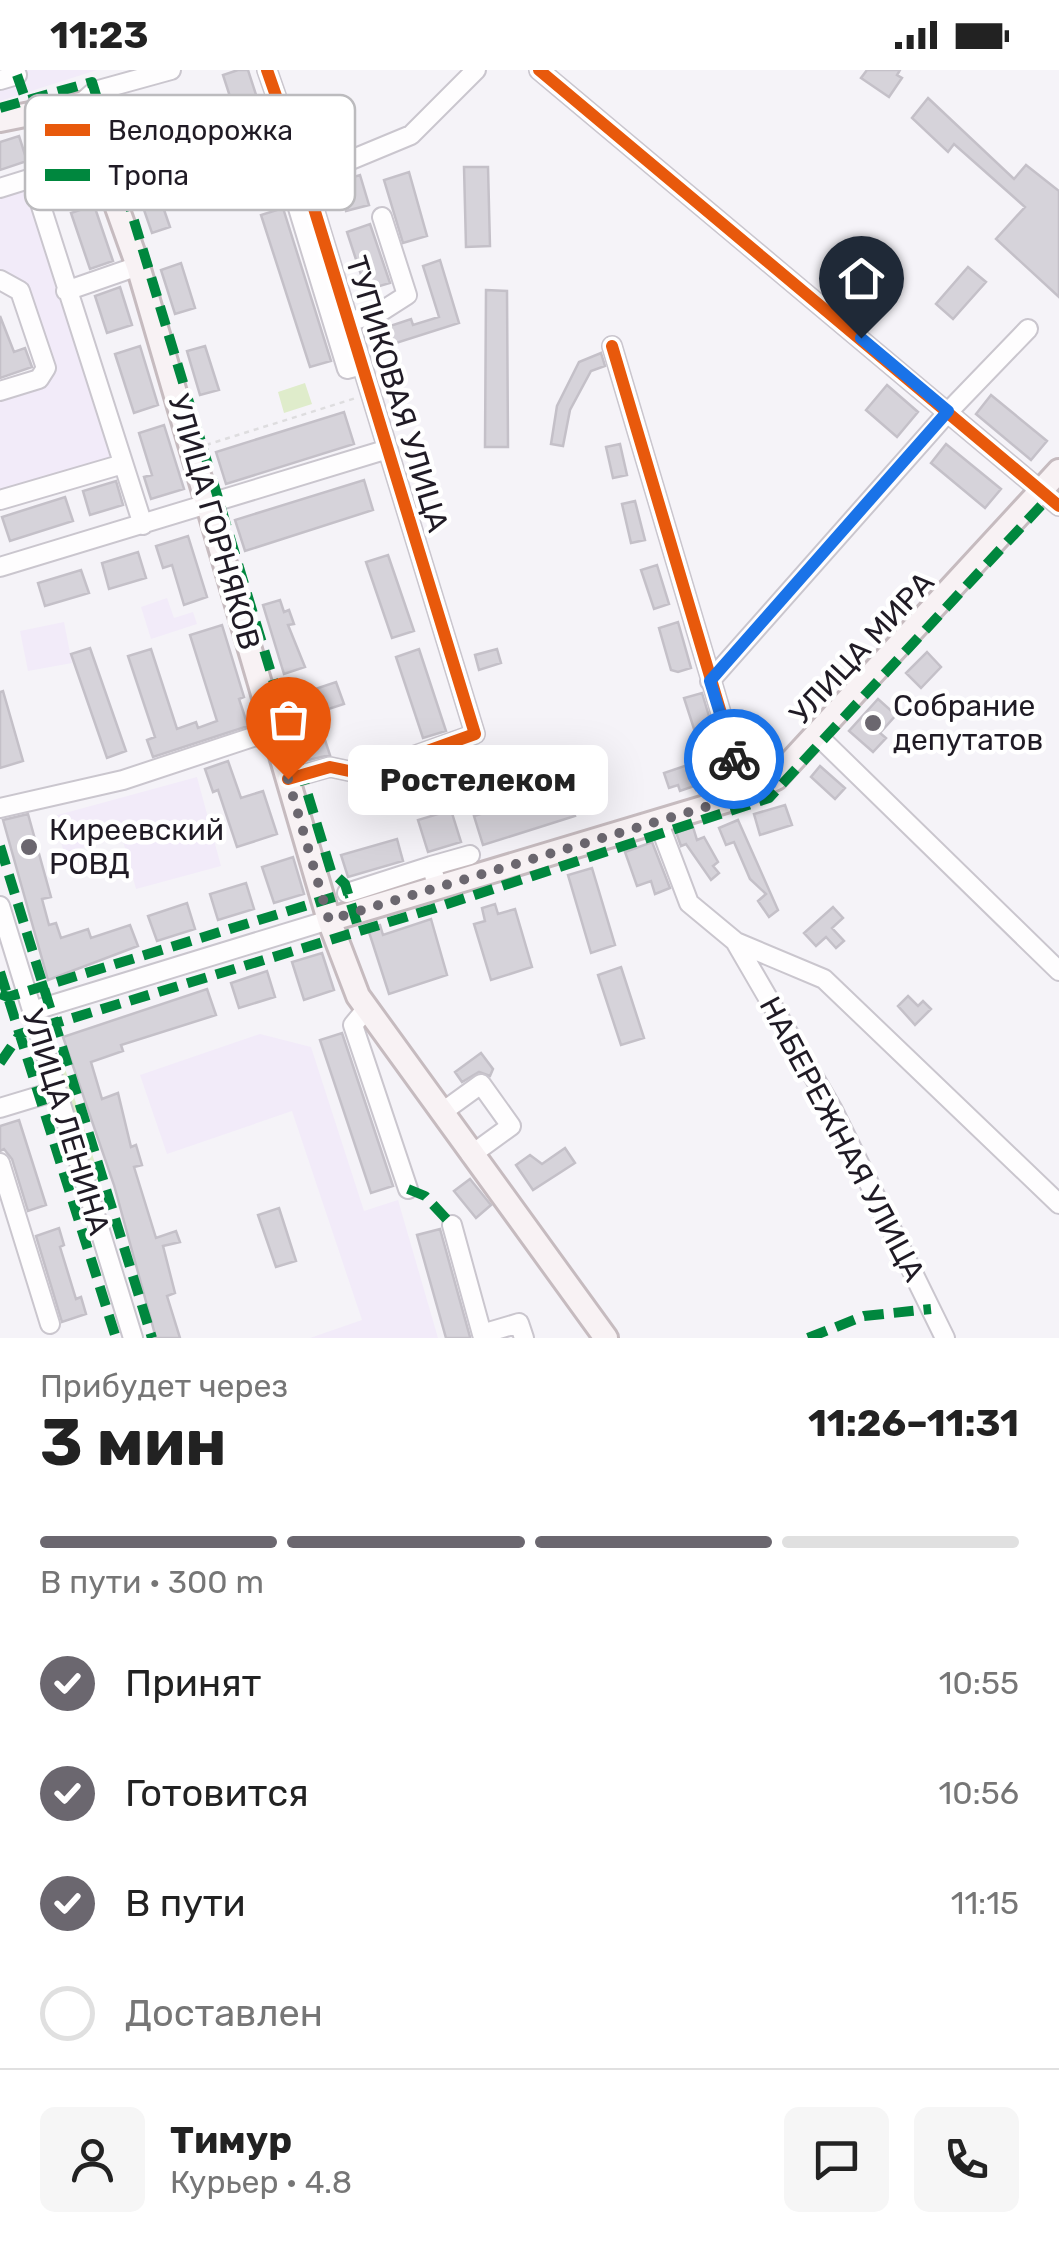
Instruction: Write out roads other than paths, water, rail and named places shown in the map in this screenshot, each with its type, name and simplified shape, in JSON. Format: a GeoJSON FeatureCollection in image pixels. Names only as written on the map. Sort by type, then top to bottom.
{"type":"FeatureCollection","features":[{"type":"Feature","properties":{"kind":"main road"},"geometry":{"type":"LineString","coordinates":[[0,120],[25,115]]}},
{"type":"Feature","properties":{"kind":"main road","name":"УЛИЦА ГОРНЯКОВ"},"geometry":{"type":"LineString","coordinates":[[118,210],[210,505],[329,920],[367,1008],[606,1338]]}},
{"type":"Feature","properties":{"kind":"main road","name":"УЛИЦА МИРА"},"geometry":{"type":"LineString","coordinates":[[329,920],[435,877],[658,820],[746,794],[776,778],[1054,488]]}},
{"type":"Feature","properties":{"kind":"street"},"geometry":{"type":"LineString","coordinates":[[0,80],[17,75],[16,70]]}},
{"type":"Feature","properties":{"kind":"street"},"geometry":{"type":"LineString","coordinates":[[90,95],[172,70]]}},
{"type":"Feature","properties":{"kind":"street","name":"ТУПИКОВАЯ УЛИЦА"},"geometry":{"type":"LineString","coordinates":[[267,70],[276,95]]}},
{"type":"Feature","properties":{"kind":"street"},"geometry":{"type":"LineString","coordinates":[[355,162],[411,135],[476,70]]}},
{"type":"Feature","properties":{"kind":"street"},"geometry":{"type":"LineString","coordinates":[[539,70],[948,411],[1054,488]]}},
{"type":"Feature","properties":{"kind":"street"},"geometry":{"type":"LineString","coordinates":[[0,188],[25,180]]}},
{"type":"Feature","properties":{"kind":"street"},"geometry":{"type":"LineString","coordinates":[[42,210],[143,524]]}},
{"type":"Feature","properties":{"kind":"street"},"geometry":{"type":"LineString","coordinates":[[299,210],[347,369],[362,365]]}},
{"type":"Feature","properties":{"kind":"street","name":"ТУПИКОВАЯ УЛИЦА"},"geometry":{"type":"LineString","coordinates":[[288,779],[330,767],[363,774],[475,734],[315,210]]}},
{"type":"Feature","properties":{"kind":"street"},"geometry":{"type":"LineString","coordinates":[[350,322],[382,311],[406,295],[382,218]]}},
{"type":"Feature","properties":{"kind":"street"},"geometry":{"type":"LineString","coordinates":[[66,291],[138,266]]}},
{"type":"Feature","properties":{"kind":"street"},"geometry":{"type":"LineString","coordinates":[[0,280],[20,291],[46,368],[39,379],[0,391]]}},
{"type":"Feature","properties":{"kind":"street"},"geometry":{"type":"LineString","coordinates":[[710,681],[948,411],[1028,328]]}},
{"type":"Feature","properties":{"kind":"street"},"geometry":{"type":"LineString","coordinates":[[612,346],[746,794]]}},
{"type":"Feature","properties":{"kind":"street"},"geometry":{"type":"LineString","coordinates":[[0,568],[388,450]]}},
{"type":"Feature","properties":{"kind":"street"},"geometry":{"type":"LineString","coordinates":[[0,500],[123,464]]}},
{"type":"Feature","properties":{"kind":"street"},"geometry":{"type":"LineString","coordinates":[[0,808],[123,780],[274,730]]}},
{"type":"Feature","properties":{"kind":"street"},"geometry":{"type":"LineString","coordinates":[[816,734],[1059,971]]}},
{"type":"Feature","properties":{"kind":"street"},"geometry":{"type":"LineString","coordinates":[[658,820],[690,903],[736,942],[824,979],[1059,1204]]}},
{"type":"Feature","properties":{"kind":"street"},"geometry":{"type":"LineString","coordinates":[[347,893],[435,877],[470,854]]}},
{"type":"Feature","properties":{"kind":"street","name":"УЛИЦА ЛЕНИНА"},"geometry":{"type":"LineString","coordinates":[[0,906],[3,927],[132,1338]]}},
{"type":"Feature","properties":{"kind":"street","name":"УЛИЦА МИРА"},"geometry":{"type":"LineString","coordinates":[[32,1011],[329,920]]}},
{"type":"Feature","properties":{"kind":"street","name":"НАБЕРЕЖНАЯ УЛИЦА"},"geometry":{"type":"LineString","coordinates":[[736,942],[832,1110],[945,1338]]}},
{"type":"Feature","properties":{"kind":"street"},"geometry":{"type":"LineString","coordinates":[[367,1008],[352,1025],[408,1188]]}},
{"type":"Feature","properties":{"kind":"street"},"geometry":{"type":"LineString","coordinates":[[442,1113],[481,1084],[511,1126],[471,1155]]}},
{"type":"Feature","properties":{"kind":"street"},"geometry":{"type":"LineString","coordinates":[[0,1108],[56,1090]]}},
{"type":"Feature","properties":{"kind":"street"},"geometry":{"type":"LineString","coordinates":[[0,1164],[50,1324]]}},
{"type":"Feature","properties":{"kind":"street"},"geometry":{"type":"LineString","coordinates":[[452,1224],[482,1334],[519,1323],[524,1338]]}},
{"type":"Feature","properties":{"kind":"place","name":"Собрание депутатов"},"geometry":{"type":"Point","coordinates":[873,723]}},
{"type":"Feature","properties":{"kind":"place","name":"Ростелеком"},"geometry":{"type":"Point","coordinates":[288,779]}},
{"type":"Feature","properties":{"kind":"place","name":"Киреевский РОВД"},"geometry":{"type":"Point","coordinates":[29,847]}}]}
